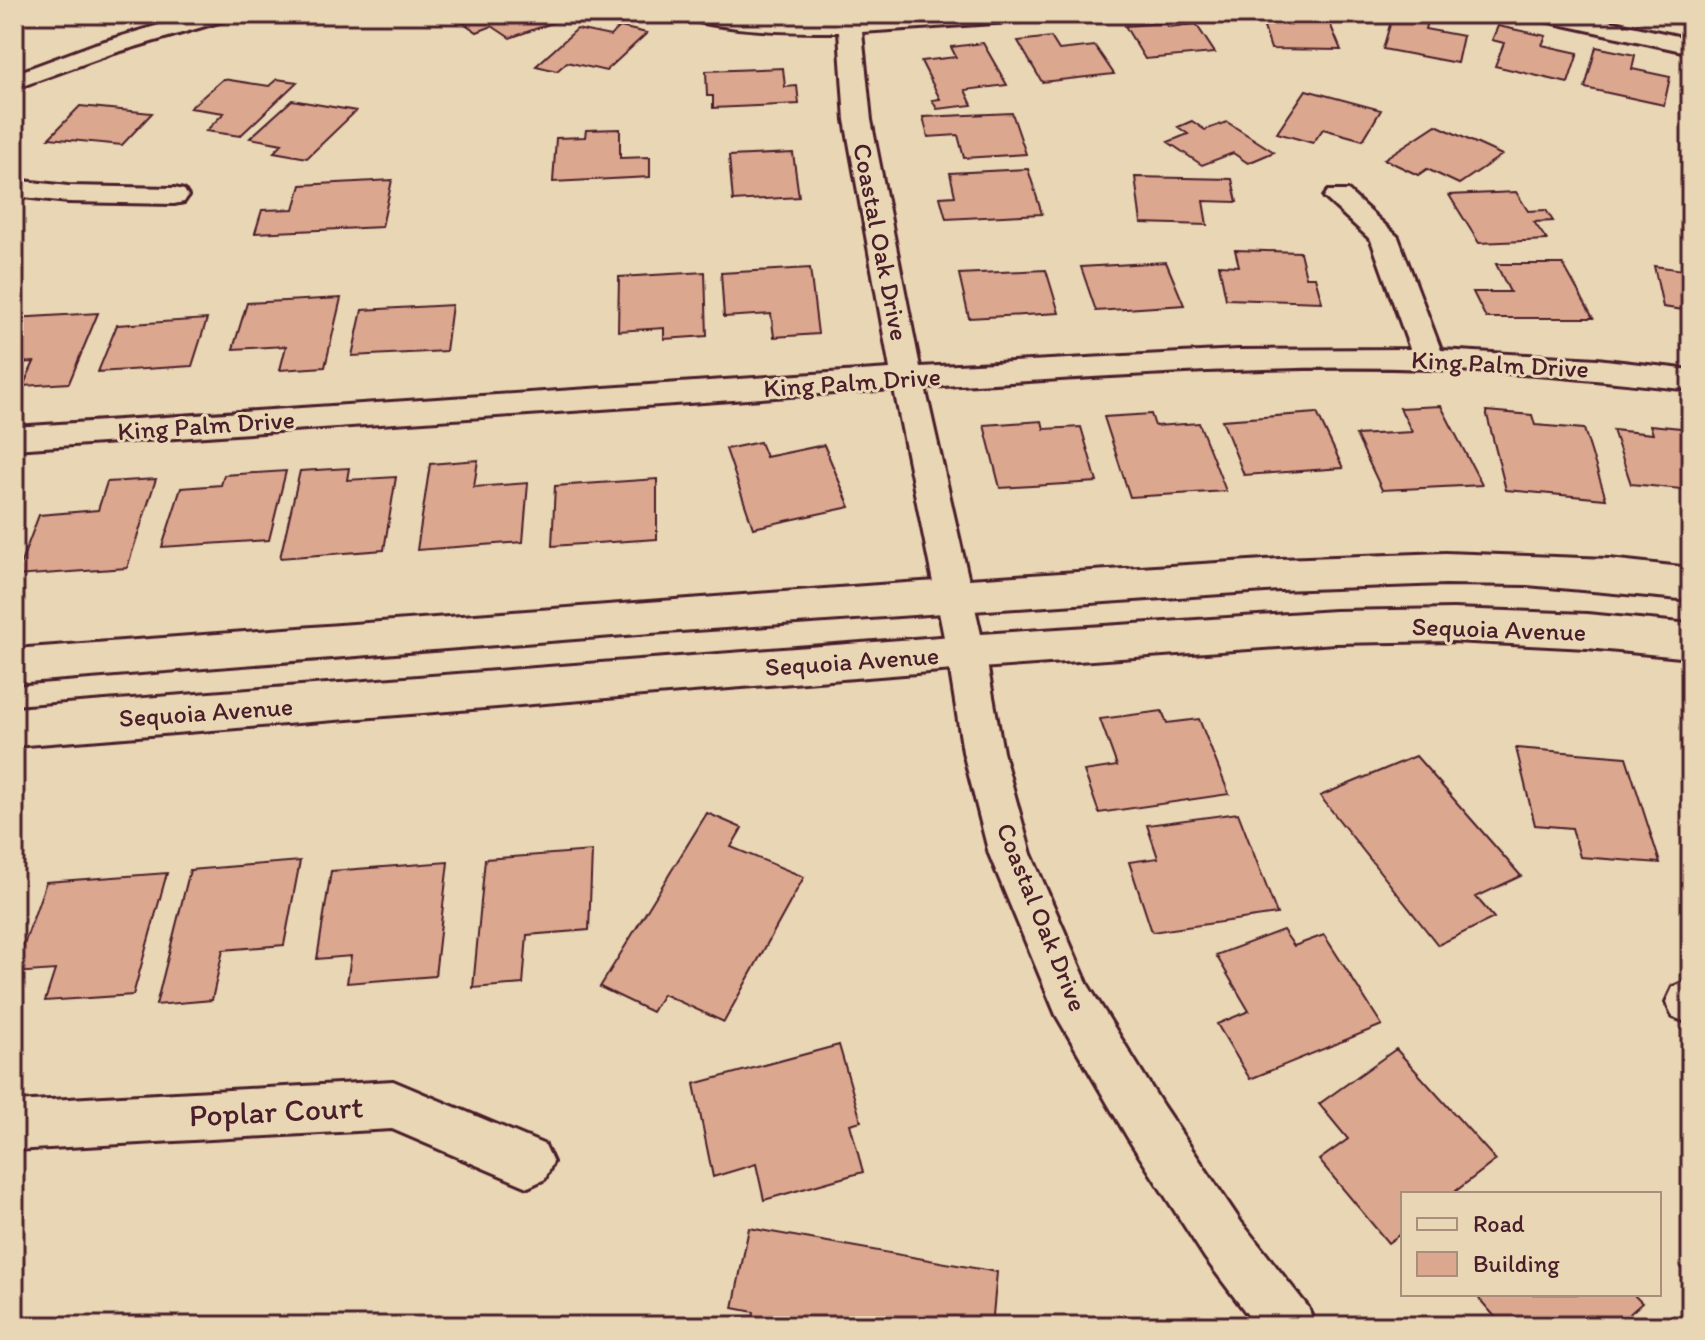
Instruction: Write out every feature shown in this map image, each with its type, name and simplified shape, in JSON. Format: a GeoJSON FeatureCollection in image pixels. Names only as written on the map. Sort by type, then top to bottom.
{"type":"FeatureCollection","features":[{"type":"Feature","properties":{"kind":"main road"},"geometry":{"type":"LineString","coordinates":[[14,666],[954,595],[1289,575],[1452,568],[1635,576],[1691,584]]}},
{"type":"Feature","properties":{"kind":"main road","name":"Sequoia Avenue"},"geometry":{"type":"LineString","coordinates":[[14,727],[966,652],[1335,627],[1453,625],[1587,631],[1691,641]]}},
{"type":"Feature","properties":{"kind":"street"},"geometry":{"type":"LineString","coordinates":[[14,82],[103,49],[221,14]]}},
{"type":"Feature","properties":{"kind":"street"},"geometry":{"type":"LineString","coordinates":[[693,14],[740,22],[850,28],[1023,14]]}},
{"type":"Feature","properties":{"kind":"street"},"geometry":{"type":"LineString","coordinates":[[1545,14],[1691,46]]}},
{"type":"Feature","properties":{"kind":"street","name":"Coastal Oak Drive"},"geometry":{"type":"LineString","coordinates":[[850,28],[858,120],[907,378],[966,652],[983,752],[1010,854],[1072,1000],[1146,1123],[1223,1240],[1289,1326]]}},
{"type":"Feature","properties":{"kind":"street"},"geometry":{"type":"LineString","coordinates":[[14,188],[68,194],[174,196]]}},
{"type":"Feature","properties":{"kind":"street"},"geometry":{"type":"LineString","coordinates":[[1338,197],[1384,237],[1429,359]]}},
{"type":"Feature","properties":{"kind":"street","name":"King Palm Drive"},"geometry":{"type":"LineString","coordinates":[[14,438],[907,378],[1238,360],[1429,359],[1597,369],[1691,380]]}},
{"type":"Feature","properties":{"kind":"street","name":"Poplar Court"},"geometry":{"type":"LineString","coordinates":[[14,1126],[393,1105],[528,1162]]}},
{"type":"Feature","properties":{"kind":"building"},"geometry":{"type":"Polygon","coordinates":[[[471,14],[548,14],[558,21],[510,38],[492,26],[477,32],[458,19],[471,14]]]}},
{"type":"Feature","properties":{"kind":"building"},"geometry":{"type":"Polygon","coordinates":[[[1295,14],[1326,14],[1341,50],[1271,49],[1261,18],[1296,18],[1295,14]]]}},
{"type":"Feature","properties":{"kind":"building"},"geometry":{"type":"Polygon","coordinates":[[[1393,14],[1428,18],[1425,29],[1463,36],[1457,63],[1383,49],[1393,14]]]}},
{"type":"Feature","properties":{"kind":"building"},"geometry":{"type":"Polygon","coordinates":[[[1165,23],[1168,27],[1196,24],[1215,53],[1145,59],[1125,26],[1165,23]]]}},
{"type":"Feature","properties":{"kind":"building"},"geometry":{"type":"Polygon","coordinates":[[[1498,26],[1546,36],[1542,45],[1578,53],[1568,83],[1495,66],[1504,43],[1492,40],[1498,26]]]}},
{"type":"Feature","properties":{"kind":"building"},"geometry":{"type":"Polygon","coordinates":[[[620,27],[647,33],[606,71],[567,62],[557,71],[536,66],[577,29],[610,36],[620,27]]]}},
{"type":"Feature","properties":{"kind":"building"},"geometry":{"type":"Polygon","coordinates":[[[1051,37],[1059,50],[1095,46],[1114,74],[1042,82],[1018,41],[1051,37]]]}},
{"type":"Feature","properties":{"kind":"building"},"geometry":{"type":"Polygon","coordinates":[[[983,43],[1007,85],[965,90],[972,105],[937,109],[932,100],[940,99],[921,61],[956,57],[951,47],[983,43]]]}},
{"type":"Feature","properties":{"kind":"building"},"geometry":{"type":"Polygon","coordinates":[[[1596,47],[1635,55],[1632,69],[1670,77],[1664,105],[1585,88],[1596,47]]]}},
{"type":"Feature","properties":{"kind":"building"},"geometry":{"type":"Polygon","coordinates":[[[783,68],[785,87],[797,86],[799,104],[713,108],[713,96],[707,96],[706,71],[783,68]]]}},
{"type":"Feature","properties":{"kind":"building"},"geometry":{"type":"Polygon","coordinates":[[[223,79],[269,86],[277,79],[297,82],[240,136],[206,131],[224,113],[190,108],[223,79]]]}},
{"type":"Feature","properties":{"kind":"building"},"geometry":{"type":"Polygon","coordinates":[[[1306,90],[1381,110],[1363,140],[1323,129],[1313,143],[1277,133],[1306,90]]]}},
{"type":"Feature","properties":{"kind":"building"},"geometry":{"type":"Polygon","coordinates":[[[292,100],[356,111],[307,158],[274,152],[282,144],[250,138],[292,100]]]}},
{"type":"Feature","properties":{"kind":"building"},"geometry":{"type":"Polygon","coordinates":[[[80,106],[152,113],[122,145],[49,138],[80,106]]]}},
{"type":"Feature","properties":{"kind":"building"},"geometry":{"type":"Polygon","coordinates":[[[1012,113],[1026,154],[964,158],[958,135],[928,137],[923,117],[1012,113]]]}},
{"type":"Feature","properties":{"kind":"building"},"geometry":{"type":"Polygon","coordinates":[[[1192,121],[1205,130],[1227,122],[1274,152],[1248,163],[1233,153],[1202,165],[1168,142],[1188,134],[1178,127],[1192,121]]]}},
{"type":"Feature","properties":{"kind":"building"},"geometry":{"type":"Polygon","coordinates":[[[1436,125],[1502,155],[1459,184],[1427,169],[1418,175],[1384,159],[1436,125]]]}},
{"type":"Feature","properties":{"kind":"building"},"geometry":{"type":"Polygon","coordinates":[[[620,129],[620,158],[650,157],[650,177],[553,182],[556,138],[585,137],[586,130],[620,129]]]}},
{"type":"Feature","properties":{"kind":"building"},"geometry":{"type":"Polygon","coordinates":[[[793,153],[799,197],[733,201],[729,156],[793,153]]]}},
{"type":"Feature","properties":{"kind":"building"},"geometry":{"type":"Polygon","coordinates":[[[1028,169],[1042,214],[946,219],[940,197],[955,196],[950,173],[1028,169]]]}},
{"type":"Feature","properties":{"kind":"building"},"geometry":{"type":"Polygon","coordinates":[[[1135,177],[1232,179],[1237,202],[1203,201],[1207,225],[1141,223],[1135,177]]]}},
{"type":"Feature","properties":{"kind":"building"},"geometry":{"type":"Polygon","coordinates":[[[392,180],[382,227],[255,233],[262,210],[294,209],[301,185],[392,180]]]}},
{"type":"Feature","properties":{"kind":"building"},"geometry":{"type":"Polygon","coordinates":[[[1516,192],[1528,211],[1546,210],[1553,221],[1534,222],[1547,240],[1479,243],[1449,195],[1516,192]]]}},
{"type":"Feature","properties":{"kind":"building"},"geometry":{"type":"Polygon","coordinates":[[[1235,250],[1300,252],[1306,277],[1315,277],[1322,302],[1226,299],[1219,265],[1239,266],[1235,250]]]}},
{"type":"Feature","properties":{"kind":"building"},"geometry":{"type":"Polygon","coordinates":[[[1166,262],[1184,305],[1096,311],[1081,267],[1166,262]]]}},
{"type":"Feature","properties":{"kind":"building"},"geometry":{"type":"Polygon","coordinates":[[[1496,264],[1563,264],[1593,318],[1486,318],[1473,292],[1510,292],[1496,264]]]}},
{"type":"Feature","properties":{"kind":"building"},"geometry":{"type":"Polygon","coordinates":[[[1654,266],[1691,271],[1691,311],[1663,307],[1654,266]]]}},
{"type":"Feature","properties":{"kind":"building"},"geometry":{"type":"Polygon","coordinates":[[[810,268],[818,334],[774,337],[771,314],[724,317],[721,273],[810,268]]]}},
{"type":"Feature","properties":{"kind":"building"},"geometry":{"type":"Polygon","coordinates":[[[1046,270],[1059,313],[969,318],[959,274],[1046,270]]]}},
{"type":"Feature","properties":{"kind":"building"},"geometry":{"type":"Polygon","coordinates":[[[705,272],[707,336],[664,339],[664,328],[618,331],[619,277],[705,272]]]}},
{"type":"Feature","properties":{"kind":"building"},"geometry":{"type":"Polygon","coordinates":[[[341,298],[325,367],[280,370],[286,346],[233,349],[247,303],[341,298]]]}},
{"type":"Feature","properties":{"kind":"building"},"geometry":{"type":"Polygon","coordinates":[[[452,305],[446,351],[352,356],[362,310],[452,305]]]}},
{"type":"Feature","properties":{"kind":"building"},"geometry":{"type":"Polygon","coordinates":[[[98,313],[69,383],[23,386],[34,362],[14,363],[14,318],[98,313]]]}},
{"type":"Feature","properties":{"kind":"building"},"geometry":{"type":"Polygon","coordinates":[[[207,319],[192,366],[98,372],[117,325],[207,319]]]}},
{"type":"Feature","properties":{"kind":"building"},"geometry":{"type":"Polygon","coordinates":[[[1441,406],[1482,485],[1382,490],[1356,435],[1412,432],[1400,408],[1441,406]]]}},
{"type":"Feature","properties":{"kind":"building"},"geometry":{"type":"Polygon","coordinates":[[[1486,411],[1532,415],[1535,425],[1584,429],[1606,499],[1506,490],[1486,411]]]}},
{"type":"Feature","properties":{"kind":"building"},"geometry":{"type":"Polygon","coordinates":[[[1317,413],[1343,468],[1244,475],[1222,420],[1317,413]]]}},
{"type":"Feature","properties":{"kind":"building"},"geometry":{"type":"Polygon","coordinates":[[[1151,414],[1155,426],[1199,423],[1226,491],[1130,497],[1104,417],[1151,414]]]}},
{"type":"Feature","properties":{"kind":"building"},"geometry":{"type":"Polygon","coordinates":[[[1042,421],[1044,429],[1081,427],[1097,482],[1000,488],[984,425],[1042,421]]]}},
{"type":"Feature","properties":{"kind":"building"},"geometry":{"type":"Polygon","coordinates":[[[1650,425],[1691,429],[1691,490],[1631,484],[1613,430],[1653,434],[1650,425]]]}},
{"type":"Feature","properties":{"kind":"building"},"geometry":{"type":"Polygon","coordinates":[[[760,442],[766,457],[824,445],[850,507],[753,528],[726,449],[760,442]]]}},
{"type":"Feature","properties":{"kind":"building"},"geometry":{"type":"Polygon","coordinates":[[[478,460],[474,487],[528,483],[523,542],[417,550],[430,464],[478,460]]]}},
{"type":"Feature","properties":{"kind":"building"},"geometry":{"type":"Polygon","coordinates":[[[349,468],[347,480],[396,477],[384,550],[280,558],[300,471],[349,468]]]}},
{"type":"Feature","properties":{"kind":"building"},"geometry":{"type":"Polygon","coordinates":[[[286,471],[269,540],[162,547],[181,488],[221,485],[224,475],[286,471]]]}},
{"type":"Feature","properties":{"kind":"building"},"geometry":{"type":"Polygon","coordinates":[[[156,479],[127,568],[16,576],[39,515],[98,510],[107,482],[156,479]]]}},
{"type":"Feature","properties":{"kind":"building"},"geometry":{"type":"Polygon","coordinates":[[[657,479],[657,539],[552,546],[555,486],[657,479]]]}},
{"type":"Feature","properties":{"kind":"building"},"geometry":{"type":"Polygon","coordinates":[[[1162,711],[1167,723],[1199,719],[1229,794],[1099,813],[1084,771],[1117,766],[1100,719],[1162,711]]]}},
{"type":"Feature","properties":{"kind":"building"},"geometry":{"type":"Polygon","coordinates":[[[1516,748],[1626,757],[1660,863],[1580,857],[1572,828],[1535,825],[1516,748]]]}},
{"type":"Feature","properties":{"kind":"building"},"geometry":{"type":"Polygon","coordinates":[[[1416,756],[1521,876],[1476,897],[1494,918],[1438,945],[1320,796],[1416,756]]]}},
{"type":"Feature","properties":{"kind":"building"},"geometry":{"type":"Polygon","coordinates":[[[707,813],[742,828],[731,847],[804,877],[724,1022],[663,994],[652,1012],[600,987],[707,813]]]}},
{"type":"Feature","properties":{"kind":"building"},"geometry":{"type":"Polygon","coordinates":[[[1238,813],[1277,914],[1152,932],[1129,862],[1158,858],[1147,825],[1238,813]]]}},
{"type":"Feature","properties":{"kind":"building"},"geometry":{"type":"Polygon","coordinates":[[[592,851],[589,930],[527,935],[523,984],[473,988],[485,859],[592,851]]]}},
{"type":"Feature","properties":{"kind":"building"},"geometry":{"type":"Polygon","coordinates":[[[300,861],[284,945],[223,950],[212,1000],[156,1005],[190,870],[300,861]]]}},
{"type":"Feature","properties":{"kind":"building"},"geometry":{"type":"Polygon","coordinates":[[[448,862],[435,976],[347,983],[351,956],[317,959],[331,871],[448,862]]]}},
{"type":"Feature","properties":{"kind":"building"},"geometry":{"type":"Polygon","coordinates":[[[167,873],[133,995],[45,1001],[55,970],[14,973],[46,882],[167,873]]]}},
{"type":"Feature","properties":{"kind":"building"},"geometry":{"type":"Polygon","coordinates":[[[1283,930],[1294,946],[1324,935],[1382,1025],[1250,1079],[1217,1024],[1249,1011],[1216,955],[1283,930]]]}},
{"type":"Feature","properties":{"kind":"building"},"geometry":{"type":"Polygon","coordinates":[[[839,1045],[861,1121],[850,1124],[863,1172],[764,1200],[756,1164],[713,1177],[694,1084],[839,1045]]]}},
{"type":"Feature","properties":{"kind":"building"},"geometry":{"type":"Polygon","coordinates":[[[1396,1049],[1496,1160],[1455,1192],[1401,1192],[1401,1233],[1388,1243],[1319,1160],[1348,1139],[1319,1104],[1396,1049]]]}},
{"type":"Feature","properties":{"kind":"building"},"geometry":{"type":"Polygon","coordinates":[[[749,1228],[997,1272],[992,1326],[752,1326],[754,1312],[733,1308],[749,1228]]]}},
{"type":"Feature","properties":{"kind":"building"},"geometry":{"type":"Polygon","coordinates":[[[1477,1296],[1635,1296],[1642,1303],[1616,1326],[1487,1326],[1496,1318],[1477,1296]]]}}]}
